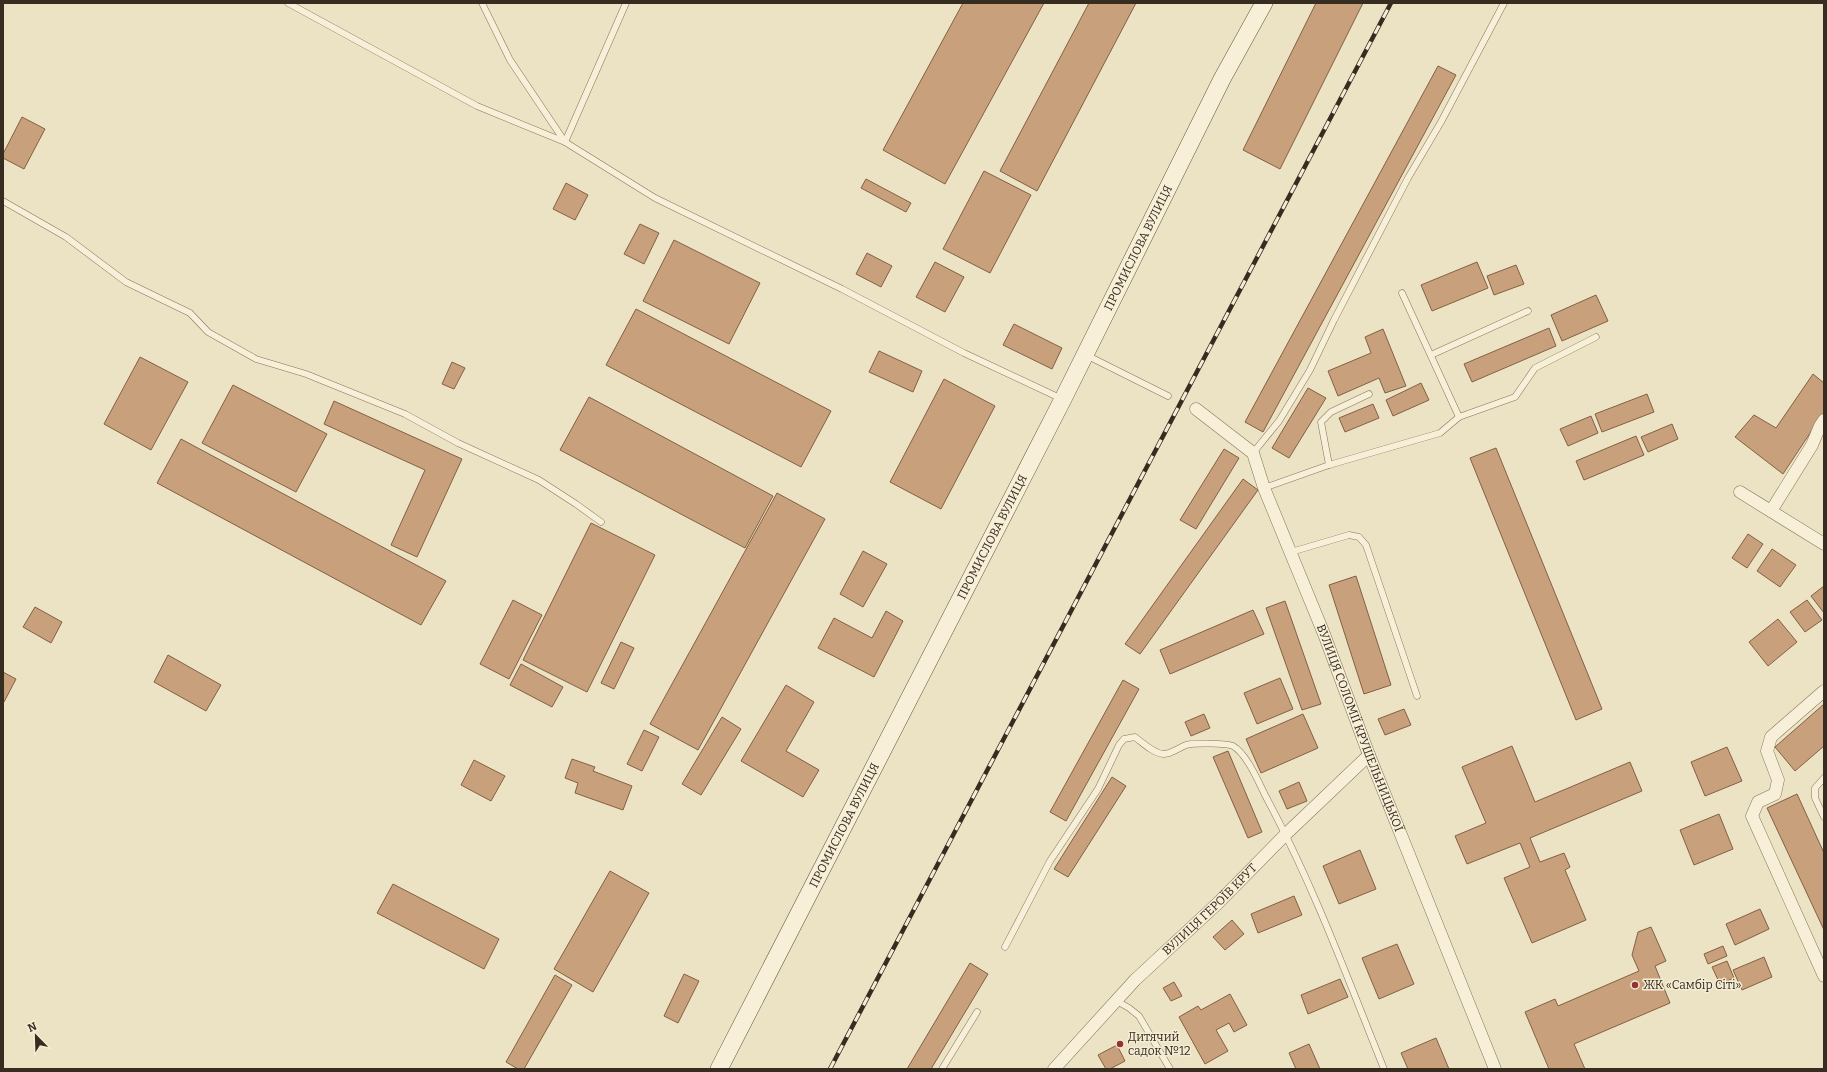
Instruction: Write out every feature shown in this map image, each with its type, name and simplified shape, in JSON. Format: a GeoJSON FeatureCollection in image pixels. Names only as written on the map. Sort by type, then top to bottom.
{"type":"FeatureCollection","features":[{"type":"Feature","properties":{"kind":"street","name":"ПРОМИСЛОВА ВУЛИЦЯ"},"geometry":{"type":"LineString","coordinates":[[719,1069],[1063,399],[1222,78],[1264,3]]}},
{"type":"Feature","properties":{"kind":"street"},"geometry":{"type":"LineString","coordinates":[[1196,409],[1253,454]]}},
{"type":"Feature","properties":{"kind":"street"},"geometry":{"type":"LineString","coordinates":[[1771,511],[1812,445],[1824,420]]}},
{"type":"Feature","properties":{"kind":"street","name":"ВУЛИЦЯ СОЛОМІЇ КРУШЕЛЬНИЦЬКОЇ"},"geometry":{"type":"LineString","coordinates":[[1253,454],[1264,488],[1324,634],[1369,755],[1495,1069]]}},
{"type":"Feature","properties":{"kind":"street"},"geometry":{"type":"LineString","coordinates":[[1740,492],[1824,544]]}},
{"type":"Feature","properties":{"kind":"street"},"geometry":{"type":"LineString","coordinates":[[1824,690],[1771,737],[1767,751],[1778,780],[1777,787],[1775,794],[1758,802],[1752,816],[1824,976]]}},
{"type":"Feature","properties":{"kind":"street","name":"ВУЛИЦЯ ГЕРОЇВ КРУТ"},"geometry":{"type":"LineString","coordinates":[[1054,1069],[1115,1000],[1218,903],[1286,834],[1369,755]]}},
{"type":"Feature","properties":{"kind":"lane"},"geometry":{"type":"LineString","coordinates":[[288,3],[477,106],[565,142],[656,198],[842,290],[964,353],[1063,399]]}},
{"type":"Feature","properties":{"kind":"lane"},"geometry":{"type":"LineString","coordinates":[[482,3],[510,60],[565,142]]}},
{"type":"Feature","properties":{"kind":"lane"},"geometry":{"type":"LineString","coordinates":[[565,142],[626,3]]}},
{"type":"Feature","properties":{"kind":"lane"},"geometry":{"type":"LineString","coordinates":[[1253,454],[1278,421],[1310,370],[1334,320],[1408,178],[1441,122],[1504,3]]}},
{"type":"Feature","properties":{"kind":"lane"},"geometry":{"type":"LineString","coordinates":[[3,201],[66,237],[126,282],[190,313],[208,332],[256,360],[306,374],[405,414],[458,443],[539,480],[601,522]]}},
{"type":"Feature","properties":{"kind":"lane"},"geometry":{"type":"LineString","coordinates":[[1402,293],[1459,417]]}},
{"type":"Feature","properties":{"kind":"lane"},"geometry":{"type":"LineString","coordinates":[[1431,355],[1528,311]]}},
{"type":"Feature","properties":{"kind":"lane"},"geometry":{"type":"LineString","coordinates":[[1264,488],[1330,465],[1440,433],[1459,417],[1516,397],[1535,368],[1596,337]]}},
{"type":"Feature","properties":{"kind":"lane"},"geometry":{"type":"LineString","coordinates":[[1084,354],[1168,396]]}},
{"type":"Feature","properties":{"kind":"lane"},"geometry":{"type":"LineString","coordinates":[[1330,465],[1321,422],[1332,412],[1369,394]]}},
{"type":"Feature","properties":{"kind":"lane"},"geometry":{"type":"LineString","coordinates":[[1290,552],[1349,535],[1359,537],[1366,545],[1417,696]]}},
{"type":"Feature","properties":{"kind":"lane"},"geometry":{"type":"LineString","coordinates":[[1005,947],[1050,861],[1098,789],[1119,745],[1124,739],[1135,737],[1155,752],[1162,754],[1170,753],[1186,745],[1228,744],[1235,747],[1249,764],[1286,834],[1319,906],[1384,1069]]}},
{"type":"Feature","properties":{"kind":"lane"},"geometry":{"type":"LineString","coordinates":[[1824,778],[1815,788],[1815,798],[1824,816]]}},
{"type":"Feature","properties":{"kind":"lane"},"geometry":{"type":"LineString","coordinates":[[1115,1000],[1139,1016],[1170,1069]]}},
{"type":"Feature","properties":{"kind":"lane"},"geometry":{"type":"LineString","coordinates":[[942,1069],[977,1012]]}},
{"type":"Feature","properties":{"kind":"building"},"geometry":{"type":"Polygon","coordinates":[[[963,3],[1044,3],[945,184],[883,150],[963,3]]]}},
{"type":"Feature","properties":{"kind":"building"},"geometry":{"type":"Polygon","coordinates":[[[1089,3],[1136,3],[1037,191],[1000,171],[1089,3]]]}},
{"type":"Feature","properties":{"kind":"building"},"geometry":{"type":"Polygon","coordinates":[[[1316,3],[1363,3],[1280,169],[1243,150],[1316,3]]]}},
{"type":"Feature","properties":{"kind":"building"},"geometry":{"type":"Polygon","coordinates":[[[1438,66],[1456,75],[1263,432],[1245,422],[1438,66]]]}},
{"type":"Feature","properties":{"kind":"building"},"geometry":{"type":"Polygon","coordinates":[[[22,117],[45,129],[24,169],[3,158],[3,154],[22,117]]]}},
{"type":"Feature","properties":{"kind":"building"},"geometry":{"type":"Polygon","coordinates":[[[984,171],[1031,195],[990,273],[943,249],[984,171]]]}},
{"type":"Feature","properties":{"kind":"building"},"geometry":{"type":"Polygon","coordinates":[[[866,179],[911,203],[906,212],[861,188],[866,179]]]}},
{"type":"Feature","properties":{"kind":"building"},"geometry":{"type":"Polygon","coordinates":[[[566,183],[588,195],[575,220],[553,209],[566,183]]]}},
{"type":"Feature","properties":{"kind":"building"},"geometry":{"type":"Polygon","coordinates":[[[640,224],[659,233],[644,264],[624,254],[640,224]]]}},
{"type":"Feature","properties":{"kind":"building"},"geometry":{"type":"Polygon","coordinates":[[[674,240],[760,283],[729,344],[643,301],[674,240]]]}},
{"type":"Feature","properties":{"kind":"building"},"geometry":{"type":"Polygon","coordinates":[[[867,253],[892,266],[881,287],[856,274],[867,253]]]}},
{"type":"Feature","properties":{"kind":"building"},"geometry":{"type":"Polygon","coordinates":[[[935,262],[964,277],[945,312],[916,297],[935,262]]]}},
{"type":"Feature","properties":{"kind":"building"},"geometry":{"type":"Polygon","coordinates":[[[1477,262],[1488,288],[1432,311],[1421,285],[1477,262]]]}},
{"type":"Feature","properties":{"kind":"building"},"geometry":{"type":"Polygon","coordinates":[[[1516,265],[1524,284],[1494,295],[1487,276],[1516,265]]]}},
{"type":"Feature","properties":{"kind":"building"},"geometry":{"type":"Polygon","coordinates":[[[1596,295],[1608,321],[1562,341],[1551,315],[1596,295]]]}},
{"type":"Feature","properties":{"kind":"building"},"geometry":{"type":"Polygon","coordinates":[[[636,309],[831,411],[801,467],[606,365],[636,309]]]}},
{"type":"Feature","properties":{"kind":"building"},"geometry":{"type":"Polygon","coordinates":[[[1014,324],[1062,348],[1052,369],[1003,345],[1014,324]]]}},
{"type":"Feature","properties":{"kind":"building"},"geometry":{"type":"Polygon","coordinates":[[[1549,328],[1556,346],[1472,382],[1464,364],[1549,328]]]}},
{"type":"Feature","properties":{"kind":"building"},"geometry":{"type":"Polygon","coordinates":[[[1383,329],[1406,386],[1385,393],[1379,378],[1338,396],[1328,371],[1371,353],[1365,337],[1383,329]]]}},
{"type":"Feature","properties":{"kind":"building"},"geometry":{"type":"Polygon","coordinates":[[[879,351],[922,371],[913,392],[869,372],[879,351]]]}},
{"type":"Feature","properties":{"kind":"building"},"geometry":{"type":"Polygon","coordinates":[[[140,357],[188,382],[151,450],[104,424],[140,357]]]}},
{"type":"Feature","properties":{"kind":"building"},"geometry":{"type":"Polygon","coordinates":[[[452,362],[465,368],[454,389],[442,384],[452,362]]]}},
{"type":"Feature","properties":{"kind":"building"},"geometry":{"type":"Polygon","coordinates":[[[1813,374],[1824,383],[1824,412],[1783,474],[1735,437],[1754,415],[1776,428],[1813,374]]]}},
{"type":"Feature","properties":{"kind":"building"},"geometry":{"type":"Polygon","coordinates":[[[944,379],[995,406],[941,509],[890,482],[944,379]]]}},
{"type":"Feature","properties":{"kind":"building"},"geometry":{"type":"Polygon","coordinates":[[[1421,383],[1429,400],[1393,416],[1386,400],[1421,383]]]}},
{"type":"Feature","properties":{"kind":"building"},"geometry":{"type":"Polygon","coordinates":[[[233,385],[327,434],[296,492],[202,443],[233,385]]]}},
{"type":"Feature","properties":{"kind":"building"},"geometry":{"type":"Polygon","coordinates":[[[1308,388],[1326,398],[1289,458],[1272,448],[1308,388]]]}},
{"type":"Feature","properties":{"kind":"building"},"geometry":{"type":"Polygon","coordinates":[[[1647,394],[1654,412],[1602,432],[1595,414],[1647,394]]]}},
{"type":"Feature","properties":{"kind":"building"},"geometry":{"type":"Polygon","coordinates":[[[589,397],[773,496],[745,548],[560,450],[589,397]]]}},
{"type":"Feature","properties":{"kind":"building"},"geometry":{"type":"Polygon","coordinates":[[[334,401],[462,459],[417,557],[391,545],[425,470],[324,424],[334,401]]]}},
{"type":"Feature","properties":{"kind":"building"},"geometry":{"type":"Polygon","coordinates":[[[1373,404],[1379,418],[1345,432],[1339,418],[1373,404]]]}},
{"type":"Feature","properties":{"kind":"building"},"geometry":{"type":"Polygon","coordinates":[[[1591,416],[1598,433],[1568,446],[1560,429],[1591,416]]]}},
{"type":"Feature","properties":{"kind":"building"},"geometry":{"type":"Polygon","coordinates":[[[1672,424],[1678,439],[1648,452],[1641,437],[1672,424]]]}},
{"type":"Feature","properties":{"kind":"building"},"geometry":{"type":"Polygon","coordinates":[[[1636,436],[1644,455],[1584,480],[1576,461],[1636,436]]]}},
{"type":"Feature","properties":{"kind":"building"},"geometry":{"type":"Polygon","coordinates":[[[181,439],[446,581],[421,625],[157,483],[181,439]]]}},
{"type":"Feature","properties":{"kind":"building"},"geometry":{"type":"Polygon","coordinates":[[[1496,448],[1602,709],[1576,720],[1470,458],[1496,448]]]}},
{"type":"Feature","properties":{"kind":"building"},"geometry":{"type":"Polygon","coordinates":[[[1224,449],[1239,458],[1196,529],[1180,520],[1224,449]]]}},
{"type":"Feature","properties":{"kind":"building"},"geometry":{"type":"Polygon","coordinates":[[[1243,479],[1258,490],[1140,654],[1125,644],[1243,479]]]}},
{"type":"Feature","properties":{"kind":"building"},"geometry":{"type":"Polygon","coordinates":[[[777,493],[825,519],[698,750],[650,724],[777,493]]]}},
{"type":"Feature","properties":{"kind":"building"},"geometry":{"type":"Polygon","coordinates":[[[591,523],[655,555],[587,692],[523,660],[591,523]]]}},
{"type":"Feature","properties":{"kind":"building"},"geometry":{"type":"Polygon","coordinates":[[[1748,534],[1763,544],[1747,568],[1732,558],[1748,534]]]}},
{"type":"Feature","properties":{"kind":"building"},"geometry":{"type":"Polygon","coordinates":[[[1772,549],[1796,565],[1780,587],[1757,571],[1772,549]]]}},
{"type":"Feature","properties":{"kind":"building"},"geometry":{"type":"Polygon","coordinates":[[[863,551],[887,564],[863,607],[840,594],[863,551]]]}},
{"type":"Feature","properties":{"kind":"building"},"geometry":{"type":"Polygon","coordinates":[[[1356,576],[1391,685],[1364,694],[1329,585],[1356,576]]]}},
{"type":"Feature","properties":{"kind":"building"},"geometry":{"type":"Polygon","coordinates":[[[1824,586],[1824,613],[1811,596],[1824,586]]]}},
{"type":"Feature","properties":{"kind":"building"},"geometry":{"type":"Polygon","coordinates":[[[513,600],[542,615],[509,679],[480,664],[513,600]]]}},
{"type":"Feature","properties":{"kind":"building"},"geometry":{"type":"Polygon","coordinates":[[[1807,600],[1822,620],[1805,632],[1790,612],[1807,600]]]}},
{"type":"Feature","properties":{"kind":"building"},"geometry":{"type":"Polygon","coordinates":[[[1285,601],[1321,704],[1302,710],[1266,608],[1285,601]]]}},
{"type":"Feature","properties":{"kind":"building"},"geometry":{"type":"Polygon","coordinates":[[[35,607],[62,622],[51,643],[23,627],[35,607]]]}},
{"type":"Feature","properties":{"kind":"building"},"geometry":{"type":"Polygon","coordinates":[[[1253,610],[1264,634],[1170,674],[1160,650],[1253,610]]]}},
{"type":"Feature","properties":{"kind":"building"},"geometry":{"type":"Polygon","coordinates":[[[886,611],[903,621],[874,677],[818,648],[834,618],[872,638],[886,611]]]}},
{"type":"Feature","properties":{"kind":"building"},"geometry":{"type":"Polygon","coordinates":[[[1778,619],[1797,642],[1768,666],[1749,642],[1778,619]]]}},
{"type":"Feature","properties":{"kind":"building"},"geometry":{"type":"Polygon","coordinates":[[[621,642],[634,648],[614,689],[601,683],[621,642]]]}},
{"type":"Feature","properties":{"kind":"building"},"geometry":{"type":"Polygon","coordinates":[[[168,655],[221,685],[206,711],[154,682],[168,655]]]}},
{"type":"Feature","properties":{"kind":"building"},"geometry":{"type":"Polygon","coordinates":[[[521,664],[563,687],[552,707],[510,685],[521,664]]]}},
{"type":"Feature","properties":{"kind":"building"},"geometry":{"type":"Polygon","coordinates":[[[3,672],[16,679],[4,702],[3,702],[3,672]]]}},
{"type":"Feature","properties":{"kind":"building"},"geometry":{"type":"Polygon","coordinates":[[[1280,678],[1293,709],[1257,724],[1244,693],[1280,678]]]}},
{"type":"Feature","properties":{"kind":"building"},"geometry":{"type":"Polygon","coordinates":[[[1123,680],[1139,689],[1066,821],[1050,812],[1123,680]]]}},
{"type":"Feature","properties":{"kind":"building"},"geometry":{"type":"Polygon","coordinates":[[[786,685],[814,702],[786,751],[819,770],[803,797],[741,761],[786,685]]]}},
{"type":"Feature","properties":{"kind":"building"},"geometry":{"type":"Polygon","coordinates":[[[1824,704],[1824,746],[1795,771],[1775,747],[1824,704]]]}},
{"type":"Feature","properties":{"kind":"building"},"geometry":{"type":"Polygon","coordinates":[[[1404,709],[1411,725],[1385,735],[1378,719],[1404,709]]]}},
{"type":"Feature","properties":{"kind":"building"},"geometry":{"type":"Polygon","coordinates":[[[1204,714],[1210,728],[1191,736],[1185,722],[1204,714]]]}},
{"type":"Feature","properties":{"kind":"building"},"geometry":{"type":"Polygon","coordinates":[[[1303,714],[1318,748],[1261,773],[1246,739],[1303,714]]]}},
{"type":"Feature","properties":{"kind":"building"},"geometry":{"type":"Polygon","coordinates":[[[722,717],[741,729],[701,795],[682,784],[722,717]]]}},
{"type":"Feature","properties":{"kind":"building"},"geometry":{"type":"Polygon","coordinates":[[[644,730],[659,737],[642,771],[627,764],[644,730]]]}},
{"type":"Feature","properties":{"kind":"building"},"geometry":{"type":"Polygon","coordinates":[[[1512,746],[1535,802],[1630,762],[1642,791],[1530,838],[1540,862],[1564,853],[1570,867],[1565,870],[1586,920],[1532,943],[1504,878],[1530,867],[1520,843],[1467,864],[1455,836],[1486,823],[1462,767],[1512,746]]]}},
{"type":"Feature","properties":{"kind":"building"},"geometry":{"type":"Polygon","coordinates":[[[1727,747],[1742,781],[1705,796],[1691,762],[1727,747]]]}},
{"type":"Feature","properties":{"kind":"building"},"geometry":{"type":"Polygon","coordinates":[[[1228,751],[1262,832],[1248,838],[1213,757],[1228,751]]]}},
{"type":"Feature","properties":{"kind":"building"},"geometry":{"type":"Polygon","coordinates":[[[572,759],[595,767],[593,771],[632,786],[623,810],[575,793],[578,783],[565,778],[572,759]]]}},
{"type":"Feature","properties":{"kind":"building"},"geometry":{"type":"Polygon","coordinates":[[[474,760],[505,776],[491,801],[461,785],[474,760]]]}},
{"type":"Feature","properties":{"kind":"building"},"geometry":{"type":"Polygon","coordinates":[[[1112,777],[1126,786],[1068,877],[1054,869],[1112,777]]]}},
{"type":"Feature","properties":{"kind":"building"},"geometry":{"type":"Polygon","coordinates":[[[1299,782],[1307,801],[1287,809],[1279,791],[1299,782]]]}},
{"type":"Feature","properties":{"kind":"building"},"geometry":{"type":"Polygon","coordinates":[[[1797,794],[1824,853],[1824,930],[1767,808],[1797,794]]]}},
{"type":"Feature","properties":{"kind":"building"},"geometry":{"type":"Polygon","coordinates":[[[1719,814],[1733,849],[1694,865],[1680,830],[1719,814]]]}},
{"type":"Feature","properties":{"kind":"building"},"geometry":{"type":"Polygon","coordinates":[[[1360,850],[1376,889],[1339,904],[1323,866],[1360,850]]]}},
{"type":"Feature","properties":{"kind":"building"},"geometry":{"type":"Polygon","coordinates":[[[610,871],[649,893],[593,992],[554,969],[610,871]]]}},
{"type":"Feature","properties":{"kind":"building"},"geometry":{"type":"Polygon","coordinates":[[[393,884],[499,939],[484,969],[377,913],[393,884]]]}},
{"type":"Feature","properties":{"kind":"building"},"geometry":{"type":"Polygon","coordinates":[[[1294,896],[1302,915],[1258,933],[1251,914],[1294,896]]]}},
{"type":"Feature","properties":{"kind":"building"},"geometry":{"type":"Polygon","coordinates":[[[1760,909],[1769,929],[1735,945],[1726,924],[1760,909]]]}},
{"type":"Feature","properties":{"kind":"building"},"geometry":{"type":"Polygon","coordinates":[[[1232,920],[1244,934],[1225,950],[1213,937],[1232,920]]]}},
{"type":"Feature","properties":{"kind":"building","name":"ЖК «Самбір Сіті»"},"geometry":{"type":"Polygon","coordinates":[[[1651,927],[1666,961],[1655,966],[1670,1003],[1574,1044],[1585,1069],[1549,1069],[1525,1012],[1555,999],[1558,1006],[1639,971],[1632,955],[1638,932],[1651,927]]]}},
{"type":"Feature","properties":{"kind":"building"},"geometry":{"type":"Polygon","coordinates":[[[1397,944],[1414,984],[1379,999],[1362,958],[1397,944]]]}},
{"type":"Feature","properties":{"kind":"building"},"geometry":{"type":"Polygon","coordinates":[[[1723,946],[1727,956],[1708,964],[1704,954],[1723,946]]]}},
{"type":"Feature","properties":{"kind":"building"},"geometry":{"type":"Polygon","coordinates":[[[1764,957],[1772,977],[1742,990],[1733,970],[1764,957]]]}},
{"type":"Feature","properties":{"kind":"building"},"geometry":{"type":"Polygon","coordinates":[[[1727,961],[1734,978],[1720,984],[1712,967],[1727,961]]]}},
{"type":"Feature","properties":{"kind":"building"},"geometry":{"type":"Polygon","coordinates":[[[970,963],[988,974],[931,1069],[907,1069],[970,963]]]}},
{"type":"Feature","properties":{"kind":"building"},"geometry":{"type":"Polygon","coordinates":[[[684,974],[699,981],[678,1023],[664,1016],[684,974]]]}},
{"type":"Feature","properties":{"kind":"building"},"geometry":{"type":"Polygon","coordinates":[[[555,975],[572,985],[524,1069],[518,1069],[506,1062],[555,975]]]}},
{"type":"Feature","properties":{"kind":"building"},"geometry":{"type":"Polygon","coordinates":[[[1340,979],[1348,997],[1308,1014],[1301,995],[1340,979]]]}},
{"type":"Feature","properties":{"kind":"building"},"geometry":{"type":"Polygon","coordinates":[[[1174,982],[1182,996],[1171,1001],[1163,988],[1174,982]]]}},
{"type":"Feature","properties":{"kind":"building"},"geometry":{"type":"Polygon","coordinates":[[[1230,994],[1247,1025],[1234,1032],[1229,1023],[1216,1030],[1228,1051],[1205,1064],[1179,1017],[1198,1006],[1201,1010],[1230,994]]]}},
{"type":"Feature","properties":{"kind":"building"},"geometry":{"type":"Polygon","coordinates":[[[1436,1038],[1449,1069],[1408,1069],[1401,1053],[1436,1038]]]}},
{"type":"Feature","properties":{"kind":"building"},"geometry":{"type":"Polygon","coordinates":[[[1309,1044],[1320,1069],[1296,1069],[1289,1053],[1309,1044]]]}},
{"type":"Feature","properties":{"kind":"building"},"geometry":{"type":"Polygon","coordinates":[[[1117,1045],[1125,1061],[1110,1069],[1106,1069],[1098,1055],[1117,1045]]]}},
{"type":"Feature","properties":{"kind":"railway"},"geometry":{"type":"LineString","coordinates":[[830,1069],[1391,3]]}},
{"type":"Feature","properties":{"kind":"place","name":"ЖК «Самбір Сіті»"},"geometry":{"type":"Point","coordinates":[1635,985]}},
{"type":"Feature","properties":{"kind":"place","name":"Дитячий садок №12"},"geometry":{"type":"Point","coordinates":[1120,1044]}}]}
